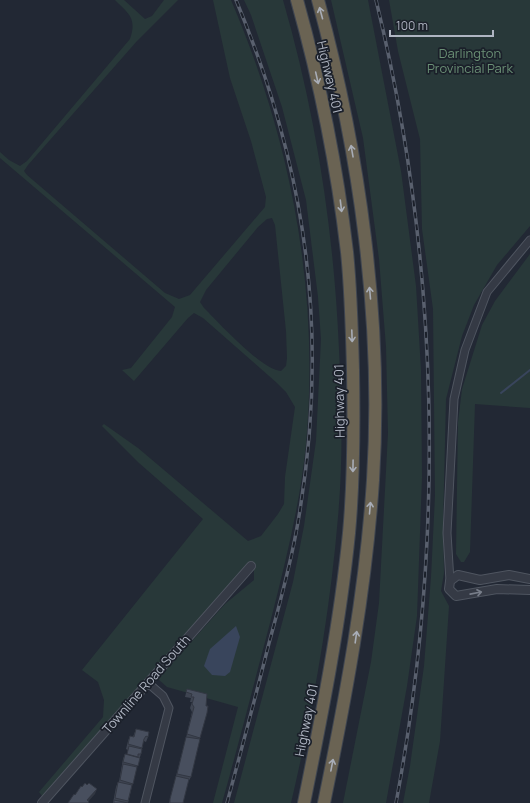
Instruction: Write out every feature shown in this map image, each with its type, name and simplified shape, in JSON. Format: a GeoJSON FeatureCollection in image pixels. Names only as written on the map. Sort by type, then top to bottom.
{"type":"FeatureCollection","features":[{"type":"Feature","properties":{"kind":"highway","name":"Highway 401"},"geometry":{"type":"LineString","coordinates":[[297,0],[308,40],[325,115],[339,195],[347,254],[351,310],[354,412],[353,482],[344,573],[330,673],[304,803]]}},
{"type":"Feature","properties":{"kind":"highway","name":"Highway 401"},"geometry":{"type":"LineString","coordinates":[[318,0],[345,111],[358,186],[370,296],[374,395],[373,481],[364,574],[352,660],[324,803]]}},
{"type":"Feature","properties":{"kind":"street"},"geometry":{"type":"LineString","coordinates":[[530,240],[487,292],[465,350],[454,400],[447,533],[450,581],[449,589],[456,596],[497,589],[530,590]]}},
{"type":"Feature","properties":{"kind":"street","name":"Townline Road South"},"geometry":{"type":"LineString","coordinates":[[42,803],[251,566]]}},
{"type":"Feature","properties":{"kind":"street"},"geometry":{"type":"LineString","coordinates":[[450,581],[458,575],[480,580],[509,574],[530,579]]}},
{"type":"Feature","properties":{"kind":"street"},"geometry":{"type":"LineString","coordinates":[[144,803],[169,708],[163,696],[148,683]]}},
{"type":"Feature","properties":{"kind":"green space"},"geometry":{"type":"Polygon","coordinates":[[[115,0],[124,0],[145,19],[152,16],[164,0],[178,0],[137,41],[24,171],[165,293],[179,299],[190,295],[265,207],[266,197],[251,141],[230,78],[213,0],[231,0],[252,53],[270,107],[285,162],[296,218],[304,274],[309,330],[309,387],[306,444],[300,489],[276,601],[222,803],[213,803],[238,707],[167,687],[158,679],[225,604],[254,580],[254,570],[246,565],[42,796],[39,792],[103,717],[104,700],[98,682],[82,670],[203,519],[139,463],[102,426],[104,424],[138,448],[248,541],[261,536],[284,504],[285,477],[295,407],[286,392],[277,383],[203,318],[194,313],[134,381],[122,370],[131,368],[172,317],[175,307],[0,158],[0,152],[9,160],[20,166],[27,161],[130,39],[133,26],[132,21],[128,13],[115,0]],[[272,218],[267,219],[258,227],[206,290],[200,302],[204,308],[241,345],[263,363],[273,369],[281,371],[286,366],[287,358],[286,331],[275,225],[272,218]]]}},
{"type":"Feature","properties":{"kind":"green space"},"geometry":{"type":"Polygon","coordinates":[[[244,0],[283,0],[305,86],[322,174],[337,306],[342,434],[341,475],[335,553],[320,661],[291,803],[234,803],[293,582],[304,526],[316,441],[321,339],[318,297],[306,200],[282,107],[251,15],[244,0]]]}},
{"type":"Feature","properties":{"kind":"green space"},"geometry":{"type":"Polygon","coordinates":[[[331,0],[368,0],[401,171],[416,286],[421,370],[422,477],[417,616],[407,686],[386,803],[343,803],[371,662],[379,603],[388,433],[386,347],[379,259],[363,138],[331,0]]]}},
{"type":"Feature","properties":{"kind":"green space","name":"Darlington Provincial Park"},"geometry":{"type":"Polygon","coordinates":[[[389,0],[530,0],[530,226],[497,265],[474,305],[462,336],[446,399],[443,526],[444,573],[441,591],[449,606],[440,741],[429,803],[403,803],[410,766],[424,666],[431,577],[435,496],[433,309],[422,229],[420,139],[398,51],[389,0]]]}},
{"type":"Feature","properties":{"kind":"green space"},"geometry":{"type":"Polygon","coordinates":[[[530,254],[530,408],[475,404],[470,552],[464,562],[461,562],[456,554],[458,422],[462,389],[482,325],[495,301],[530,254]]]}},
{"type":"Feature","properties":{"kind":"water"},"geometry":{"type":"Polygon","coordinates":[[[236,626],[240,637],[230,672],[225,676],[212,675],[204,666],[210,649],[236,626]]]}},
{"type":"Feature","properties":{"kind":"building"},"geometry":{"type":"Polygon","coordinates":[[[187,689],[207,694],[207,713],[200,738],[187,734],[194,707],[192,704],[194,697],[191,697],[192,694],[186,692],[187,689]]]}},
{"type":"Feature","properties":{"kind":"building"},"geometry":{"type":"Polygon","coordinates":[[[136,729],[149,732],[148,737],[146,736],[144,739],[142,748],[128,744],[130,736],[134,737],[136,729]]]}},
{"type":"Feature","properties":{"kind":"building"},"geometry":{"type":"Polygon","coordinates":[[[186,737],[200,739],[191,777],[177,774],[186,737]]]}},
{"type":"Feature","properties":{"kind":"building"},"geometry":{"type":"Polygon","coordinates":[[[129,746],[142,749],[141,754],[138,754],[138,757],[127,754],[129,746]]]}},
{"type":"Feature","properties":{"kind":"building"},"geometry":{"type":"Polygon","coordinates":[[[125,754],[140,758],[138,766],[123,762],[125,754]]]}},
{"type":"Feature","properties":{"kind":"building"},"geometry":{"type":"Polygon","coordinates":[[[123,764],[137,767],[133,784],[120,780],[123,764]]]}},
{"type":"Feature","properties":{"kind":"building"},"geometry":{"type":"Polygon","coordinates":[[[176,776],[189,779],[183,803],[170,803],[176,776]]]}},
{"type":"Feature","properties":{"kind":"building"},"geometry":{"type":"Polygon","coordinates":[[[118,782],[132,785],[128,801],[115,798],[118,782]]]}},
{"type":"Feature","properties":{"kind":"building"},"geometry":{"type":"Polygon","coordinates":[[[85,783],[87,785],[89,783],[97,789],[87,800],[89,802],[68,803],[74,794],[75,795],[85,783]]]}},
{"type":"Feature","properties":{"kind":"building"},"geometry":{"type":"Polygon","coordinates":[[[114,800],[128,803],[114,803],[114,800]]]}},
{"type":"Feature","properties":{"kind":"waterway"},"geometry":{"type":"LineString","coordinates":[[501,393],[530,370]]}},
{"type":"Feature","properties":{"kind":"railway"},"geometry":{"type":"LineString","coordinates":[[227,803],[292,553],[298,522],[307,454],[312,387],[311,321],[306,256],[296,192],[281,128],[261,64],[236,0]]}},
{"type":"Feature","properties":{"kind":"railway"},"geometry":{"type":"LineString","coordinates":[[376,0],[397,99],[413,199],[424,299],[429,400],[429,502],[423,603],[412,703],[396,803]]}}]}
